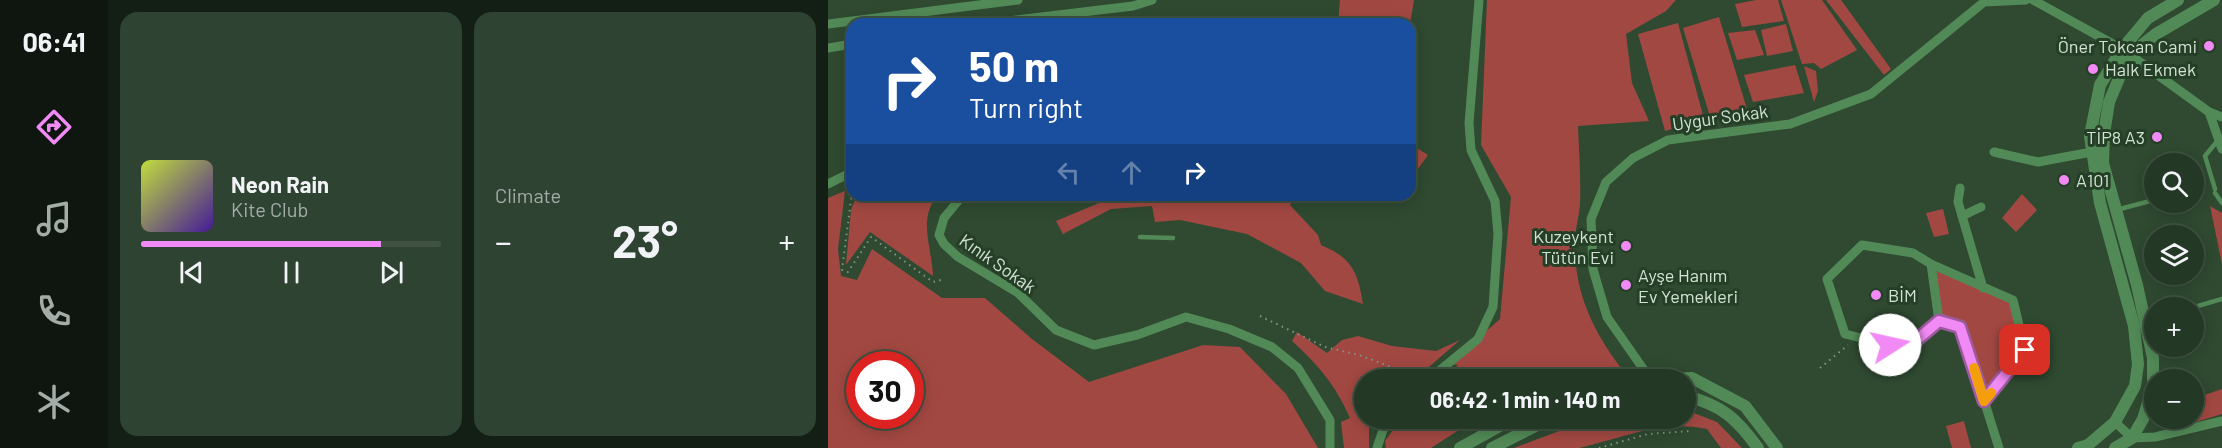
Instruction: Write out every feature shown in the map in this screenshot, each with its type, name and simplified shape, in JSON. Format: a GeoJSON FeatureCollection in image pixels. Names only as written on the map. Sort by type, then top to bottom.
{"type":"FeatureCollection","features":[{"type":"Feature","properties":{"kind":"street"},"geometry":{"type":"LineString","coordinates":[[876,18],[1018,0]]}},
{"type":"Feature","properties":{"kind":"street"},"geometry":{"type":"LineString","coordinates":[[1033,18],[1133,6],[1152,0]]}},
{"type":"Feature","properties":{"kind":"street"},"geometry":{"type":"LineString","coordinates":[[1441,369],[1478,339],[1493,307],[1498,234],[1495,201],[1471,150],[1469,123],[1479,0]]}},
{"type":"Feature","properties":{"kind":"street","name":"Uygur Sokak"},"geometry":{"type":"LineString","coordinates":[[1640,369],[1607,317],[1593,268],[1591,219],[1606,182],[1633,158],[1668,140],[1790,124],[1871,94],[1984,2],[2026,0]]}},
{"type":"Feature","properties":{"kind":"street"},"geometry":{"type":"LineString","coordinates":[[2033,0],[2126,52],[2209,112],[2222,117]]}},
{"type":"Feature","properties":{"kind":"street"},"geometry":{"type":"LineString","coordinates":[[2078,448],[2088,445],[2115,422],[2135,386],[2138,364],[2134,326],[2100,203],[2098,151],[2109,102],[2126,52],[2148,18],[2178,0]]}},
{"type":"Feature","properties":{"kind":"street"},"geometry":{"type":"LineString","coordinates":[[2126,52],[2214,0]]}},
{"type":"Feature","properties":{"kind":"street"},"geometry":{"type":"LineString","coordinates":[[828,24],[846,22]]}},
{"type":"Feature","properties":{"kind":"street"},"geometry":{"type":"LineString","coordinates":[[828,48],[846,45]]}},
{"type":"Feature","properties":{"kind":"street"},"geometry":{"type":"LineString","coordinates":[[2209,112],[2220,144]]}},
{"type":"Feature","properties":{"kind":"street"},"geometry":{"type":"LineString","coordinates":[[1994,152],[2038,162],[2098,151]]}},
{"type":"Feature","properties":{"kind":"street"},"geometry":{"type":"LineString","coordinates":[[2098,151],[2144,300]]}},
{"type":"Feature","properties":{"kind":"street"},"geometry":{"type":"LineString","coordinates":[[828,184],[846,175]]}},
{"type":"Feature","properties":{"kind":"street"},"geometry":{"type":"LineString","coordinates":[[1960,188],[1958,202],[1983,288]]}},
{"type":"Feature","properties":{"kind":"street","name":"Kınık Sokak"},"geometry":{"type":"LineString","coordinates":[[958,201],[944,218],[939,235],[944,244],[958,257],[1018,293],[1056,330],[1094,345],[1137,335],[1186,317],[1229,329],[1272,347],[1298,368],[1330,420],[1330,448]]}},
{"type":"Feature","properties":{"kind":"street"},"geometry":{"type":"LineString","coordinates":[[1962,216],[1982,207]]}},
{"type":"Feature","properties":{"kind":"street"},"geometry":{"type":"LineString","coordinates":[[1939,321],[1906,349],[1845,334],[1827,279],[1862,245],[1913,253],[1931,264],[2013,300],[2025,350],[1984,401]]}},
{"type":"Feature","properties":{"kind":"street"},"geometry":{"type":"LineString","coordinates":[[1931,264],[1939,321]]}},
{"type":"Feature","properties":{"kind":"street"},"geometry":{"type":"LineString","coordinates":[[1939,321],[1960,327],[2000,448]]}},
{"type":"Feature","properties":{"kind":"street"},"geometry":{"type":"LineString","coordinates":[[2132,438],[2143,419],[2153,386],[2153,357]]}},
{"type":"Feature","properties":{"kind":"street"},"geometry":{"type":"LineString","coordinates":[[1696,380],[1745,406],[1777,448]]}},
{"type":"Feature","properties":{"kind":"street"},"geometry":{"type":"LineString","coordinates":[[1696,399],[1709,402],[1739,422],[1758,448]]}},
{"type":"Feature","properties":{"kind":"street"},"geometry":{"type":"LineString","coordinates":[[2115,448],[2132,438],[2155,437],[2222,421]]}},
{"type":"Feature","properties":{"kind":"street"},"geometry":{"type":"LineString","coordinates":[[2115,422],[2132,438]]}},
{"type":"Feature","properties":{"kind":"street"},"geometry":{"type":"LineString","coordinates":[[1377,448],[1383,429]]}},
{"type":"Feature","properties":{"kind":"street"},"geometry":{"type":"LineString","coordinates":[[1460,448],[1494,429]]}},
{"type":"Feature","properties":{"kind":"street"},"geometry":{"type":"LineString","coordinates":[[1492,448],[1529,429]]}},
{"type":"Feature","properties":{"kind":"lane"},"geometry":{"type":"LineString","coordinates":[[2220,144],[2205,156],[2215,191],[2222,203]]}},
{"type":"Feature","properties":{"kind":"lane"},"geometry":{"type":"LineString","coordinates":[[2116,210],[2144,203]]}},
{"type":"Feature","properties":{"kind":"lane"},"geometry":{"type":"LineString","coordinates":[[1140,237],[1173,238]]}},
{"type":"Feature","properties":{"kind":"lane"},"geometry":{"type":"LineString","coordinates":[[2204,304],[2222,299]]}},
{"type":"Feature","properties":{"kind":"path"},"geometry":{"type":"LineString","coordinates":[[851,201],[842,270],[848,272],[871,237],[933,282],[945,279]]}},
{"type":"Feature","properties":{"kind":"path"},"geometry":{"type":"LineString","coordinates":[[1260,316],[1325,347],[1359,355],[1402,372],[1430,367]]}},
{"type":"Feature","properties":{"kind":"path"},"geometry":{"type":"LineString","coordinates":[[1820,368],[1857,337]]}},
{"type":"Feature","properties":{"kind":"path"},"geometry":{"type":"LineString","coordinates":[[1599,448],[1648,434],[1690,431]]}},
{"type":"Feature","properties":{"kind":"shaded area"},"geometry":{"type":"Polygon","coordinates":[[[1340,0],[1414,0],[1411,18],[1338,18],[1340,0]]]}},
{"type":"Feature","properties":{"kind":"shaded area"},"geometry":{"type":"Polygon","coordinates":[[[1487,0],[1676,0],[1666,11],[1626,34],[1632,83],[1649,121],[1578,126],[1580,209],[1575,237],[1577,274],[1593,323],[1621,368],[1454,369],[1458,365],[1449,364],[1500,319],[1511,197],[1481,145],[1487,0]]]}},
{"type":"Feature","properties":{"kind":"shaded area"},"geometry":{"type":"Polygon","coordinates":[[[1756,0],[1778,0],[1784,21],[1742,27],[1735,4],[1756,0]]]}},
{"type":"Feature","properties":{"kind":"shaded area"},"geometry":{"type":"Polygon","coordinates":[[[1781,0],[1822,0],[1857,50],[1821,69],[1814,63],[1802,64],[1781,0]]]}},
{"type":"Feature","properties":{"kind":"shaded area"},"geometry":{"type":"Polygon","coordinates":[[[1826,0],[1841,0],[1891,69],[1884,75],[1826,0]]]}},
{"type":"Feature","properties":{"kind":"shaded area"},"geometry":{"type":"Polygon","coordinates":[[[1134,16],[1136,18],[1112,18],[1134,16]]]}},
{"type":"Feature","properties":{"kind":"shaded area"},"geometry":{"type":"Polygon","coordinates":[[[1719,17],[1747,109],[1711,120],[1683,28],[1719,17]]]}},
{"type":"Feature","properties":{"kind":"shaded area"},"geometry":{"type":"Polygon","coordinates":[[[1678,23],[1704,119],[1665,131],[1638,34],[1678,23]]]}},
{"type":"Feature","properties":{"kind":"shaded area"},"geometry":{"type":"Polygon","coordinates":[[[1786,24],[1793,51],[1767,56],[1761,30],[1786,24]]]}},
{"type":"Feature","properties":{"kind":"shaded area"},"geometry":{"type":"Polygon","coordinates":[[[1755,30],[1764,55],[1737,60],[1728,33],[1755,30]]]}},
{"type":"Feature","properties":{"kind":"shaded area"},"geometry":{"type":"Polygon","coordinates":[[[1795,65],[1804,93],[1753,102],[1744,75],[1795,65]]]}},
{"type":"Feature","properties":{"kind":"shaded area"},"geometry":{"type":"Polygon","coordinates":[[[1804,66],[1816,71],[1818,91],[1814,102],[1804,66]]]}},
{"type":"Feature","properties":{"kind":"shaded area"},"geometry":{"type":"Polygon","coordinates":[[[1416,148],[1428,155],[1416,172],[1416,148]]]}},
{"type":"Feature","properties":{"kind":"shaded area"},"geometry":{"type":"Polygon","coordinates":[[[845,191],[838,249],[841,276],[857,280],[872,249],[942,298],[985,298],[1032,339],[1089,382],[1203,345],[1240,347],[1286,394],[1318,448],[828,448],[828,198],[845,191]]]}},
{"type":"Feature","properties":{"kind":"shaded area"},"geometry":{"type":"Polygon","coordinates":[[[2022,194],[2037,210],[2016,232],[2002,218],[2022,194]]]}},
{"type":"Feature","properties":{"kind":"shaded area"},"geometry":{"type":"Polygon","coordinates":[[[855,201],[934,201],[927,223],[933,276],[870,232],[846,265],[851,210],[855,201]]]}},
{"type":"Feature","properties":{"kind":"shaded area"},"geometry":{"type":"Polygon","coordinates":[[[1104,201],[1292,201],[1290,205],[1318,235],[1321,245],[1340,255],[1352,267],[1359,283],[1363,304],[1325,291],[1301,263],[1247,234],[1180,220],[1155,222],[1152,206],[1111,209],[1063,234],[1056,221],[1104,201]]]}},
{"type":"Feature","properties":{"kind":"shaded area"},"geometry":{"type":"Polygon","coordinates":[[[2210,206],[2222,213],[2222,264],[2210,206]]]}},
{"type":"Feature","properties":{"kind":"shaded area"},"geometry":{"type":"Polygon","coordinates":[[[1943,209],[1949,234],[1934,237],[1926,213],[1943,209]]]}},
{"type":"Feature","properties":{"kind":"shaded area"},"geometry":{"type":"Polygon","coordinates":[[[1931,264],[2013,300],[2025,350],[1984,401],[1961,327],[1939,321],[1931,264]]]}},
{"type":"Feature","properties":{"kind":"shaded area"},"geometry":{"type":"Polygon","coordinates":[[[1297,332],[1327,353],[1342,340],[1358,336],[1392,346],[1436,351],[1460,340],[1427,369],[1354,369],[1354,429],[1369,429],[1369,448],[1344,448],[1341,422],[1350,418],[1326,376],[1292,341],[1297,332]]]}},
{"type":"Feature","properties":{"kind":"shaded area"},"geometry":{"type":"Polygon","coordinates":[[[2222,389],[2222,414],[2204,420],[2204,395],[2222,389]]]}},
{"type":"Feature","properties":{"kind":"shaded area"},"geometry":{"type":"Polygon","coordinates":[[[1696,414],[1717,422],[1742,448],[1721,448],[1707,429],[1696,428],[1696,414]]]}},
{"type":"Feature","properties":{"kind":"shaded area"},"geometry":{"type":"Polygon","coordinates":[[[1964,421],[1971,448],[1952,448],[1946,426],[1964,421]]]}},
{"type":"Feature","properties":{"kind":"shaded area"},"geometry":{"type":"Polygon","coordinates":[[[1394,429],[1460,429],[1431,448],[1386,448],[1385,441],[1394,429]]]}},
{"type":"Feature","properties":{"kind":"shaded area"},"geometry":{"type":"Polygon","coordinates":[[[1564,429],[1654,429],[1579,448],[1514,448],[1564,429]]]}},
{"type":"Feature","properties":{"kind":"slow traffic"},"geometry":{"type":"LineString","coordinates":[[1974,368],[1984,401],[1991,393]]}},
{"type":"Feature","properties":{"kind":"place","name":"Öner Tokcan Cami"},"geometry":{"type":"Point","coordinates":[2209,46]}},
{"type":"Feature","properties":{"kind":"place","name":"Halk Ekmek"},"geometry":{"type":"Point","coordinates":[2093,69]}},
{"type":"Feature","properties":{"kind":"place","name":"TİP8 A3"},"geometry":{"type":"Point","coordinates":[2157,137]}},
{"type":"Feature","properties":{"kind":"place","name":"A101"},"geometry":{"type":"Point","coordinates":[2064,180]}},
{"type":"Feature","properties":{"kind":"place","name":"Kuzeykent Tütün Evi"},"geometry":{"type":"Point","coordinates":[1626,246]}},
{"type":"Feature","properties":{"kind":"place","name":"Ayşe Hanım Ev Yemekleri"},"geometry":{"type":"Point","coordinates":[1626,285]}},
{"type":"Feature","properties":{"kind":"place","name":"BİM"},"geometry":{"type":"Point","coordinates":[1876,295]}},
{"type":"Feature","properties":{"kind":"route"},"geometry":{"type":"LineString","coordinates":[[1890,345],[1906,349],[1939,321],[1960,327],[1984,401],[2025,350]]}}]}
